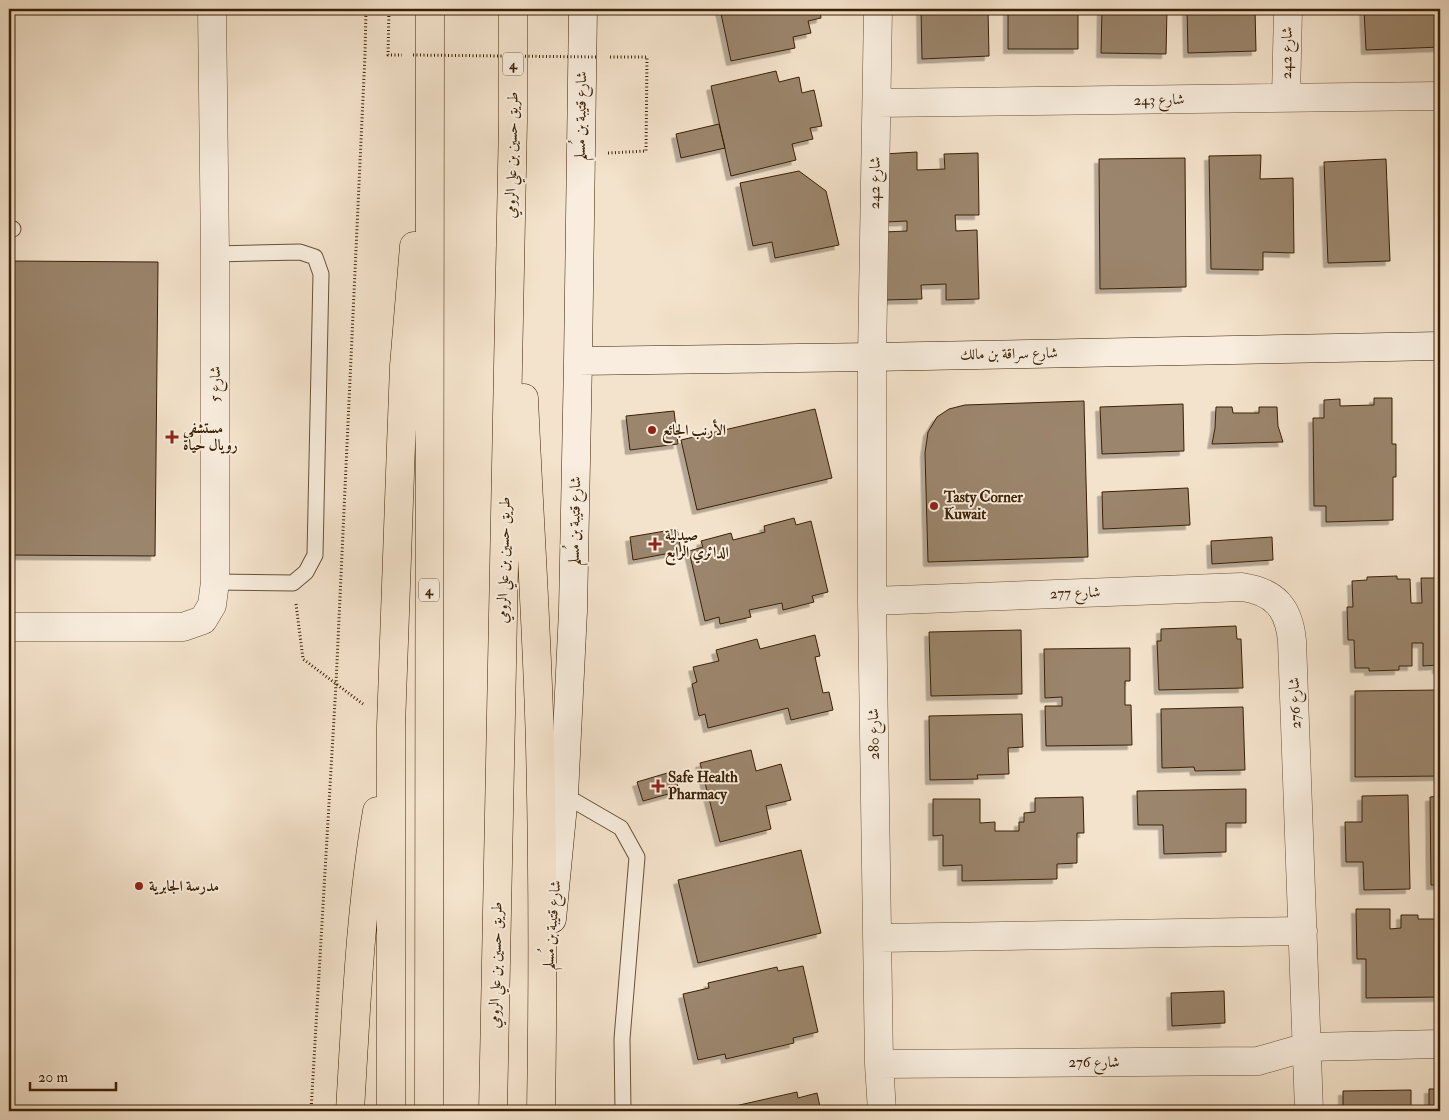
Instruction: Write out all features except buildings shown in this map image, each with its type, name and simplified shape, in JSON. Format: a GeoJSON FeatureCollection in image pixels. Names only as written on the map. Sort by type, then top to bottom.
{"type":"FeatureCollection","features":[{"type":"Feature","properties":{"kind":"highway","name":"4"},"geometry":{"type":"LineString","coordinates":[[429,1111],[421,61],[430,9]]}},
{"type":"Feature","properties":{"kind":"highway","name":"طريق حسين بن علي الرومي"},"geometry":{"type":"LineString","coordinates":[[493,1111],[513,120],[513,9]]}},
{"type":"Feature","properties":{"kind":"highway"},"geometry":{"type":"LineString","coordinates":[[391,1111],[391,726],[404,366],[411,271],[421,61]]}},
{"type":"Feature","properties":{"kind":"highway"},"geometry":{"type":"LineString","coordinates":[[513,120],[540,744],[542,882],[541,1111]]}},
{"type":"Feature","properties":{"kind":"highway"},"geometry":{"type":"LineString","coordinates":[[350,1111],[365,900],[391,726]]}},
{"type":"Feature","properties":{"kind":"street","name":"شارع 5"},"geometry":{"type":"LineString","coordinates":[[9,627],[183,627],[203,620],[212,605],[215,582],[215,254],[212,9]]}},
{"type":"Feature","properties":{"kind":"street","name":"شارع قتيبة بن مُسلم"},"geometry":{"type":"LineString","coordinates":[[542,1032],[564,795],[573,611],[583,9]]}},
{"type":"Feature","properties":{"kind":"street","name":"شارع 242"},"geometry":{"type":"LineString","coordinates":[[872,357],[878,9]]}},
{"type":"Feature","properties":{"kind":"street","name":"شارع 242"},"geometry":{"type":"LineString","coordinates":[[1286,98],[1288,9]]}},
{"type":"Feature","properties":{"kind":"street","name":"شارع 243"},"geometry":{"type":"LineString","coordinates":[[877,103],[1440,96]]}},
{"type":"Feature","properties":{"kind":"street","name":"شارع سراقة بن مالك"},"geometry":{"type":"LineString","coordinates":[[578,360],[872,357],[1440,346]]}},
{"type":"Feature","properties":{"kind":"street","name":"شارع 280"},"geometry":{"type":"LineString","coordinates":[[872,357],[872,601],[879,1064],[882,1111]]}},
{"type":"Feature","properties":{"kind":"street","name":"شارع 277"},"geometry":{"type":"LineString","coordinates":[[872,601],[1242,587],[1254,589],[1275,601]]}},
{"type":"Feature","properties":{"kind":"street","name":"شارع 276"},"geometry":{"type":"LineString","coordinates":[[1275,601],[1288,616],[1291,626],[1309,1111]]}},
{"type":"Feature","properties":{"kind":"street"},"geometry":{"type":"LineString","coordinates":[[878,938],[1303,930]]}},
{"type":"Feature","properties":{"kind":"street","name":"شارع 276"},"geometry":{"type":"LineString","coordinates":[[879,1064],[1258,1061],[1306,1047],[1440,1044]]}},
{"type":"Feature","properties":{"kind":"lane"},"geometry":{"type":"LineString","coordinates":[[215,254],[300,252],[315,257],[321,274],[315,554],[306,572],[293,583],[215,582]]}},
{"type":"Feature","properties":{"kind":"lane"},"geometry":{"type":"LineString","coordinates":[[564,795],[621,828],[637,858],[622,1039],[622,1111]]}},
{"type":"Feature","properties":{"kind":"path"},"geometry":{"type":"LineString","coordinates":[[311,1111],[336,684],[366,9]]}},
{"type":"Feature","properties":{"kind":"path"},"geometry":{"type":"LineString","coordinates":[[388,55],[389,9]]}},
{"type":"Feature","properties":{"kind":"path"},"geometry":{"type":"LineString","coordinates":[[421,61],[596,56],[647,57],[646,151],[581,154]]}},
{"type":"Feature","properties":{"kind":"path"},"geometry":{"type":"LineString","coordinates":[[293,583],[303,659],[391,726]]}},
{"type":"Feature","properties":{"kind":"place","name":"الأرنب الجائع"},"geometry":{"type":"Point","coordinates":[652,430]}},
{"type":"Feature","properties":{"kind":"place","name":"مستشفى رويال حياة"},"geometry":{"type":"Point","coordinates":[172,437]}},
{"type":"Feature","properties":{"kind":"place","name":"Tasty Corner Kuwait"},"geometry":{"type":"Point","coordinates":[934,506]}},
{"type":"Feature","properties":{"kind":"place","name":"صيدلية الدائري الرابع"},"geometry":{"type":"Point","coordinates":[655,544]}},
{"type":"Feature","properties":{"kind":"place","name":"Safe Health Pharmacy"},"geometry":{"type":"Point","coordinates":[658,786]}},
{"type":"Feature","properties":{"kind":"place","name":"مدرسة الجابرية"},"geometry":{"type":"Point","coordinates":[139,886]}}]}
